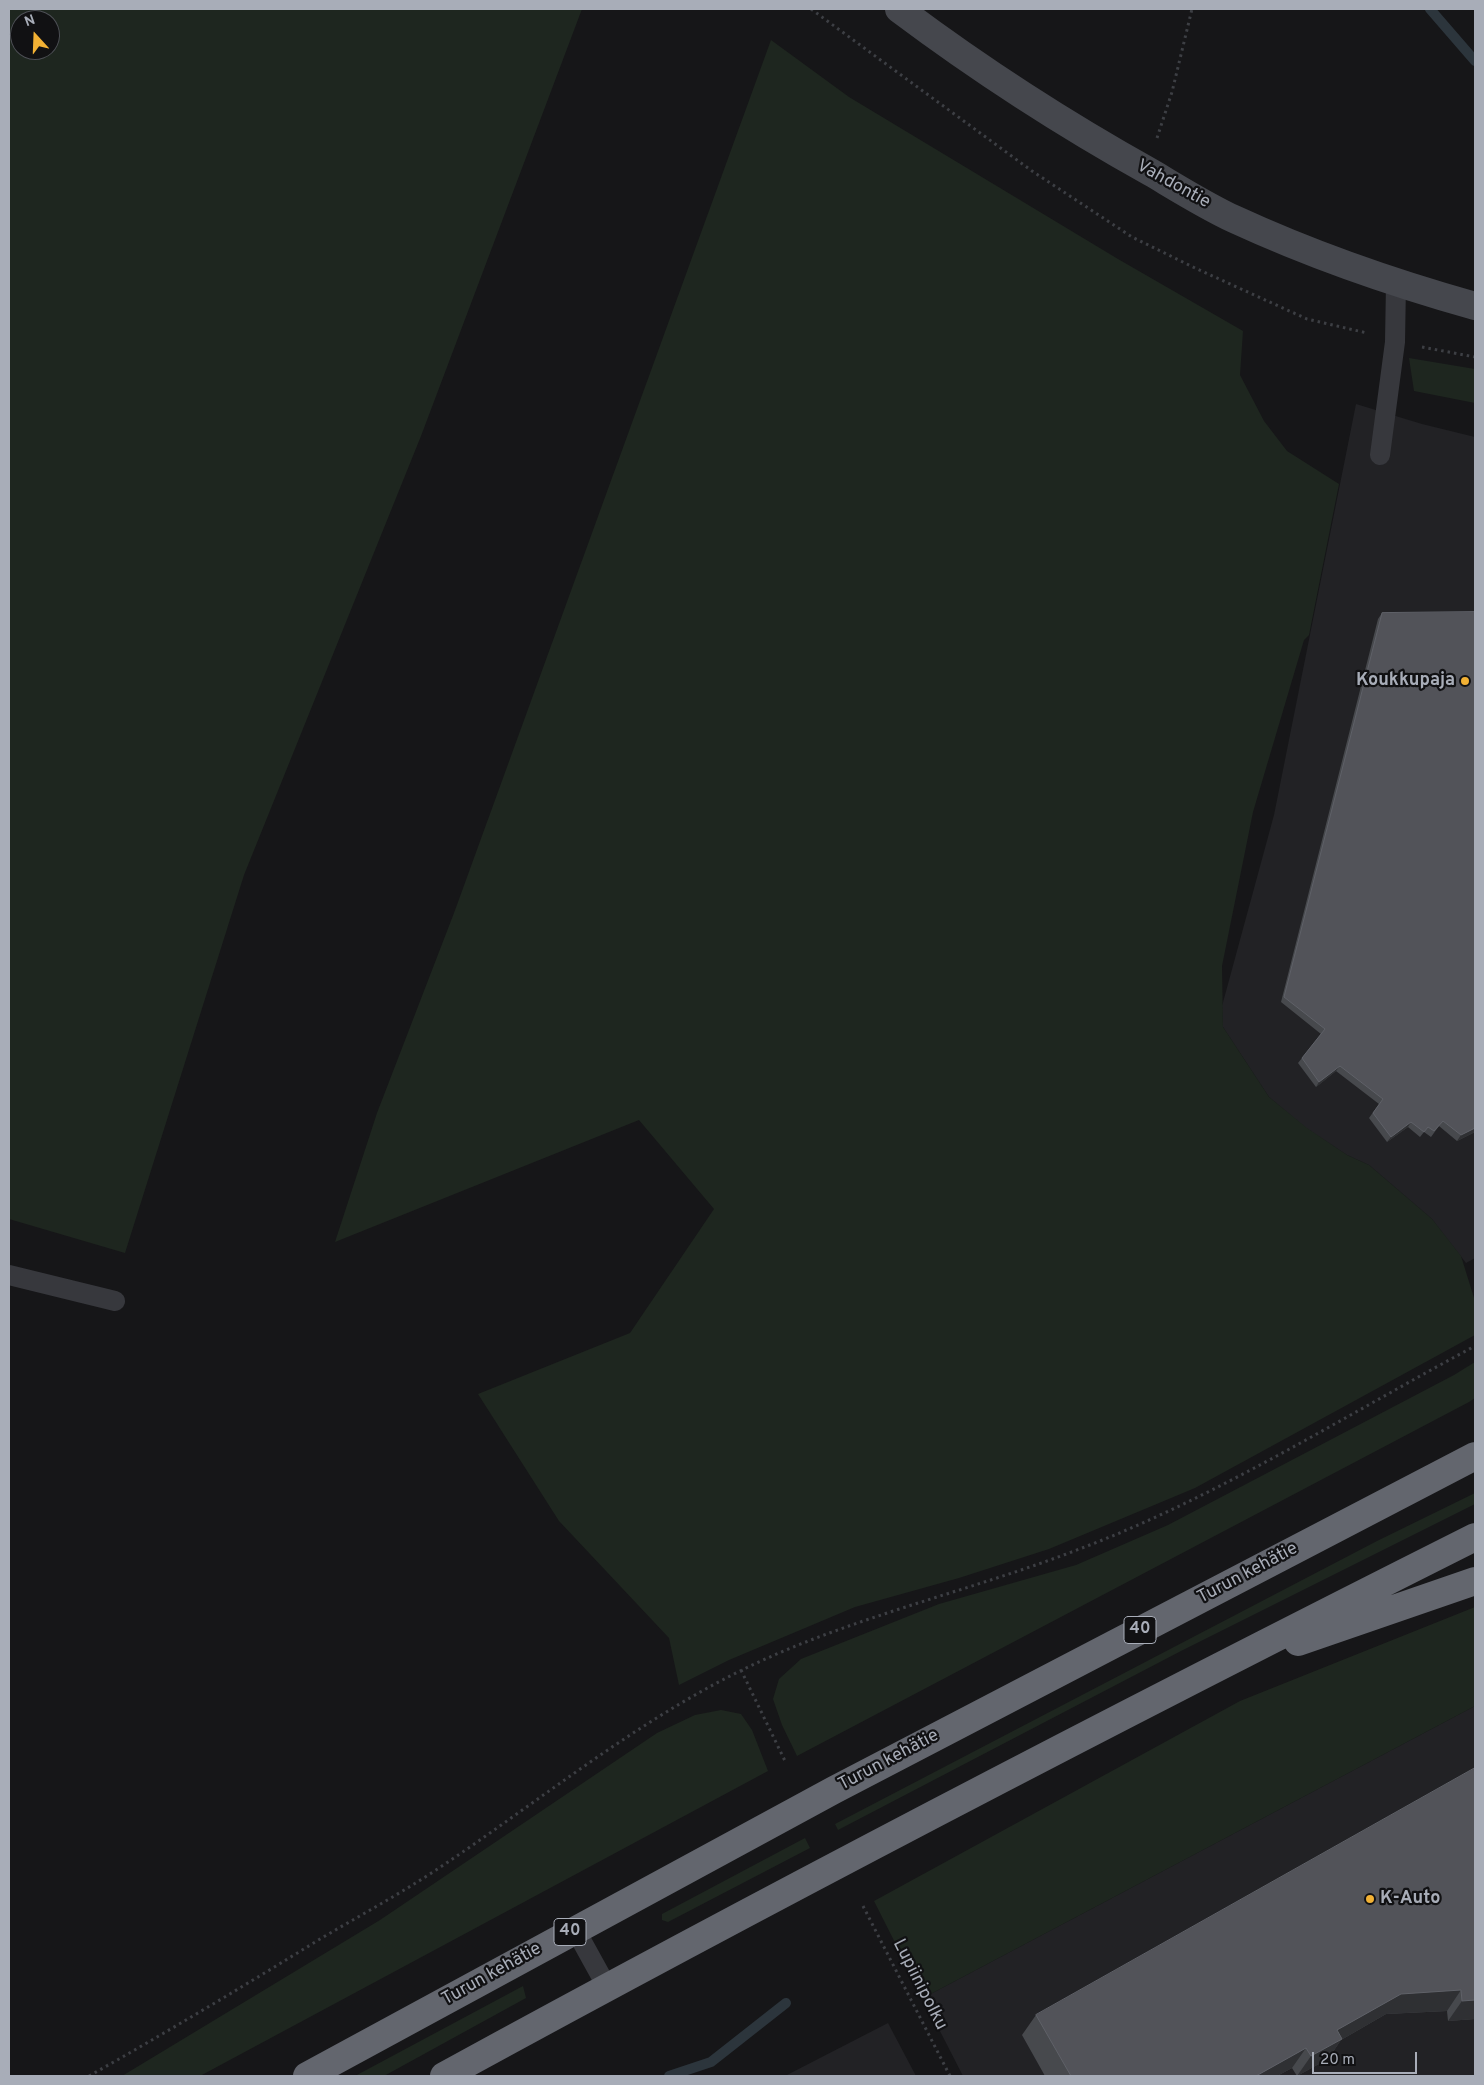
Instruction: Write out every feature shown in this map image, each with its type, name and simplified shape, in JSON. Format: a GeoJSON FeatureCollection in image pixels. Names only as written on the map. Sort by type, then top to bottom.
{"type":"FeatureCollection","features":[{"type":"Feature","properties":{"kind":"highway"},"geometry":{"type":"LineString","coordinates":[[1446,1471],[1475,1449]]}},
{"type":"Feature","properties":{"kind":"highway","name":"Turun kehätie"},"geometry":{"type":"LineString","coordinates":[[307,2076],[834,1790],[1475,1456]]}},
{"type":"Feature","properties":{"kind":"highway"},"geometry":{"type":"LineString","coordinates":[[444,2076],[607,1987],[1197,1677],[1475,1537]]}},
{"type":"Feature","properties":{"kind":"highway"},"geometry":{"type":"LineString","coordinates":[[1197,1677],[1475,1581]]}},
{"type":"Feature","properties":{"kind":"street","name":"Vahdontie"},"geometry":{"type":"LineString","coordinates":[[899,9],[955,50],[1100,144],[1233,218],[1334,262],[1396,284],[1475,306]]}},
{"type":"Feature","properties":{"kind":"lane"},"geometry":{"type":"LineString","coordinates":[[1380,455],[1395,342],[1396,284]]}},
{"type":"Feature","properties":{"kind":"lane"},"geometry":{"type":"LineString","coordinates":[[9,1275],[115,1301]]}},
{"type":"Feature","properties":{"kind":"lane"},"geometry":{"type":"LineString","coordinates":[[575,1930],[607,1987]]}},
{"type":"Feature","properties":{"kind":"path"},"geometry":{"type":"LineString","coordinates":[[811,9],[1032,171],[1132,237],[1307,319],[1361,331],[1395,342],[1475,357]]}},
{"type":"Feature","properties":{"kind":"path"},"geometry":{"type":"LineString","coordinates":[[1146,170],[1172,92],[1192,9]]}},
{"type":"Feature","properties":{"kind":"path"},"geometry":{"type":"LineString","coordinates":[[89,2076],[434,1871],[560,1781],[623,1739],[687,1699],[741,1670],[819,1637],[1081,1549],[1130,1529],[1242,1473],[1475,1346]]}},
{"type":"Feature","properties":{"kind":"path"},"geometry":{"type":"LineString","coordinates":[[741,1670],[786,1763]]}},
{"type":"Feature","properties":{"kind":"path","name":"Lupiinipolku"},"geometry":{"type":"LineString","coordinates":[[863,1906],[950,2076]]}},
{"type":"Feature","properties":{"kind":"shaded area"},"geometry":{"type":"Polygon","coordinates":[[[9,9],[582,9],[421,436],[244,875],[125,1253],[9,1219],[9,9]]]}},
{"type":"Feature","properties":{"kind":"shaded area"},"geometry":{"type":"Polygon","coordinates":[[[771,40],[849,97],[1118,259],[1243,331],[1240,375],[1264,421],[1287,451],[1339,484],[1309,635],[1304,640],[1253,812],[1222,966],[1223,1027],[1269,1097],[1307,1128],[1347,1155],[1369,1165],[1432,1219],[1461,1256],[1475,1301],[1475,1335],[1195,1488],[1049,1549],[959,1578],[855,1607],[729,1660],[679,1685],[669,1638],[559,1521],[478,1394],[630,1333],[714,1209],[639,1120],[335,1242],[377,1113],[454,913],[771,40]]]}},
{"type":"Feature","properties":{"kind":"shaded area"},"geometry":{"type":"Polygon","coordinates":[[[1409,358],[1475,369],[1475,403],[1414,391],[1409,358]]]}},
{"type":"Feature","properties":{"kind":"shaded area"},"geometry":{"type":"Polygon","coordinates":[[[1356,404],[1422,424],[1475,437],[1475,1258],[1466,1263],[1432,1219],[1369,1165],[1347,1155],[1306,1128],[1269,1097],[1223,1027],[1222,1006],[1274,815],[1356,404]]]}},
{"type":"Feature","properties":{"kind":"shaded area"},"geometry":{"type":"Polygon","coordinates":[[[1475,1362],[1475,1398],[1469,1402],[797,1756],[782,1725],[773,1699],[779,1679],[801,1659],[939,1604],[1076,1565],[1168,1525],[1454,1375],[1475,1362]]]}},
{"type":"Feature","properties":{"kind":"shaded area"},"geometry":{"type":"Polygon","coordinates":[[[1475,1493],[1475,1504],[1181,1651],[838,1830],[835,1824],[1377,1541],[1475,1493]]]}},
{"type":"Feature","properties":{"kind":"shaded area"},"geometry":{"type":"Polygon","coordinates":[[[1475,1607],[1475,1706],[923,1998],[874,1901],[1240,1701],[1475,1607]]]}},
{"type":"Feature","properties":{"kind":"shaded area"},"geometry":{"type":"Polygon","coordinates":[[[1475,1706],[1475,2076],[963,2076],[923,1998],[1475,1706]]]}},
{"type":"Feature","properties":{"kind":"shaded area"},"geometry":{"type":"Polygon","coordinates":[[[721,1710],[741,1714],[752,1730],[768,1771],[200,2076],[122,2076],[380,1920],[657,1733],[695,1715],[721,1710]]]}},
{"type":"Feature","properties":{"kind":"shaded area"},"geometry":{"type":"Polygon","coordinates":[[[805,1838],[810,1848],[668,1922],[662,1920],[662,1914],[805,1838]]]}},
{"type":"Feature","properties":{"kind":"shaded area"},"geometry":{"type":"Polygon","coordinates":[[[523,1986],[526,1998],[384,2076],[355,2076],[523,1986]]]}},
{"type":"Feature","properties":{"kind":"shaded area"},"geometry":{"type":"Polygon","coordinates":[[[888,2023],[916,2076],[785,2076],[888,2023]]]}},
{"type":"Feature","properties":{"kind":"building"},"geometry":{"type":"Polygon","coordinates":[[[1475,612],[1475,1128],[1461,1135],[1443,1121],[1434,1131],[1428,1127],[1424,1132],[1411,1122],[1391,1137],[1373,1113],[1383,1099],[1340,1066],[1319,1082],[1302,1058],[1325,1029],[1284,997],[1382,613],[1475,612]]]}},
{"type":"Feature","properties":{"kind":"building","name":"K-Auto"},"geometry":{"type":"Polygon","coordinates":[[[1475,1768],[1475,2000],[1462,2001],[1461,1990],[1401,1994],[1337,2030],[1342,2039],[1311,2056],[1306,2048],[1256,2076],[1071,2076],[1036,2015],[1475,1768]]]}},
{"type":"Feature","properties":{"kind":"waterway"},"geometry":{"type":"LineString","coordinates":[[1430,9],[1475,61]]}},
{"type":"Feature","properties":{"kind":"waterway"},"geometry":{"type":"LineString","coordinates":[[669,2076],[711,2062],[786,2003]]}},
{"type":"Feature","properties":{"kind":"place","name":"Koukkupaja"},"geometry":{"type":"Point","coordinates":[1465,681]}},
{"type":"Feature","properties":{"kind":"place","name":"K-Auto"},"geometry":{"type":"Point","coordinates":[1370,1899]}}]}
